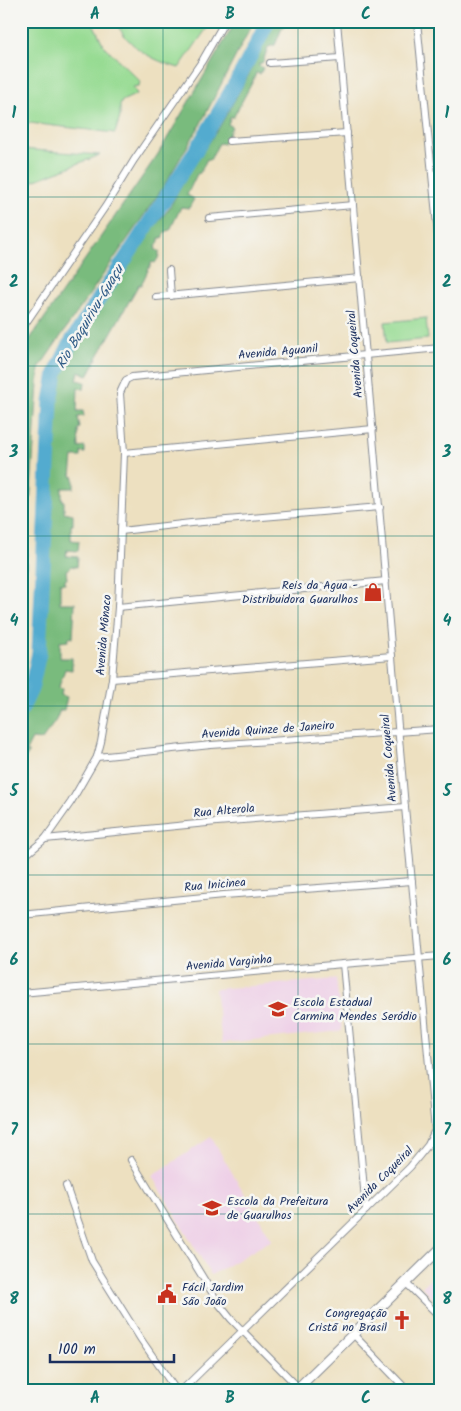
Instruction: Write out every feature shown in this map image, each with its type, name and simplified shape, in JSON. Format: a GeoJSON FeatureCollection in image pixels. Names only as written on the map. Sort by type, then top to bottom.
{"type":"FeatureCollection","features":[{"type":"Feature","properties":{"kind":"main road"},"geometry":{"type":"LineString","coordinates":[[298,1389],[440,1249]]}},
{"type":"Feature","properties":{"kind":"street"},"geometry":{"type":"LineString","coordinates":[[21,330],[202,61],[224,21]]}},
{"type":"Feature","properties":{"kind":"street","name":"Avenida Coqueiral"},"geometry":{"type":"LineString","coordinates":[[182,1390],[422,1154],[435,1130],[398,732],[374,429],[337,21]]}},
{"type":"Feature","properties":{"kind":"street"},"geometry":{"type":"LineString","coordinates":[[417,21],[440,256]]}},
{"type":"Feature","properties":{"kind":"street"},"geometry":{"type":"LineString","coordinates":[[270,63],[340,58]]}},
{"type":"Feature","properties":{"kind":"street"},"geometry":{"type":"LineString","coordinates":[[229,141],[347,133]]}},
{"type":"Feature","properties":{"kind":"street"},"geometry":{"type":"LineString","coordinates":[[209,218],[353,205]]}},
{"type":"Feature","properties":{"kind":"street"},"geometry":{"type":"LineString","coordinates":[[169,270],[171,296]]}},
{"type":"Feature","properties":{"kind":"street"},"geometry":{"type":"LineString","coordinates":[[156,297],[360,278]]}},
{"type":"Feature","properties":{"kind":"street","name":"Avenida Aguanil"},"geometry":{"type":"LineString","coordinates":[[122,386],[126,380],[132,377],[440,348]]}},
{"type":"Feature","properties":{"kind":"street","name":"Avenida Mônaco"},"geometry":{"type":"LineString","coordinates":[[21,859],[45,839],[77,793],[97,757],[101,742],[112,679],[118,607],[124,453],[119,403],[122,386]]}},
{"type":"Feature","properties":{"kind":"street"},"geometry":{"type":"LineString","coordinates":[[124,453],[374,429]]}},
{"type":"Feature","properties":{"kind":"street"},"geometry":{"type":"LineString","coordinates":[[121,531],[191,523],[380,507]]}},
{"type":"Feature","properties":{"kind":"street"},"geometry":{"type":"LineString","coordinates":[[118,607],[386,581]]}},
{"type":"Feature","properties":{"kind":"street"},"geometry":{"type":"LineString","coordinates":[[112,679],[392,656]]}},
{"type":"Feature","properties":{"kind":"street","name":"Avenida Quinze de Janeiro"},"geometry":{"type":"LineString","coordinates":[[97,757],[211,745],[440,729]]}},
{"type":"Feature","properties":{"kind":"street","name":"Rua Alterola"},"geometry":{"type":"LineString","coordinates":[[45,839],[405,808]]}},
{"type":"Feature","properties":{"kind":"street","name":"Rua Inicinea"},"geometry":{"type":"LineString","coordinates":[[21,915],[224,895],[412,880]]}},
{"type":"Feature","properties":{"kind":"street","name":"Avenida Varginha"},"geometry":{"type":"LineString","coordinates":[[21,993],[440,956]]}},
{"type":"Feature","properties":{"kind":"street"},"geometry":{"type":"LineString","coordinates":[[343,964],[366,1210]]}},
{"type":"Feature","properties":{"kind":"street"},"geometry":{"type":"LineString","coordinates":[[131,1160],[219,1304],[298,1389]]}},
{"type":"Feature","properties":{"kind":"street"},"geometry":{"type":"LineString","coordinates":[[66,1186],[92,1261],[140,1338],[176,1390]]}},
{"type":"Feature","properties":{"kind":"street"},"geometry":{"type":"LineString","coordinates":[[406,1283],[440,1318]]}},
{"type":"Feature","properties":{"kind":"street"},"geometry":{"type":"LineString","coordinates":[[353,1334],[407,1390]]}},
{"type":"Feature","properties":{"kind":"shaded area","name":"Escola Estadual Carmina Mendes Seródio"},"geometry":{"type":"Polygon","coordinates":[[[336,979],[342,1031],[222,1043],[215,989],[336,979]]]}},
{"type":"Feature","properties":{"kind":"shaded area","name":"Escola da Prefeitura de Guarulhos"},"geometry":{"type":"Polygon","coordinates":[[[211,1137],[272,1240],[211,1275],[152,1176],[211,1137]]]}},
{"type":"Feature","properties":{"kind":"shaded area"},"geometry":{"type":"Polygon","coordinates":[[[440,1268],[440,1305],[422,1287],[440,1268]]]}},
{"type":"Feature","properties":{"kind":"green space"},"geometry":{"type":"Polygon","coordinates":[[[21,21],[92,21],[104,46],[140,81],[139,86],[133,87],[137,94],[122,101],[120,105],[120,117],[115,133],[21,122],[21,21]]]}},
{"type":"Feature","properties":{"kind":"green space"},"geometry":{"type":"Polygon","coordinates":[[[115,21],[212,21],[179,68],[142,52],[127,39],[115,21]]]}},
{"type":"Feature","properties":{"kind":"green space"},"geometry":{"type":"Polygon","coordinates":[[[236,21],[254,21],[200,125],[162,189],[39,368],[21,643],[21,352],[158,154],[236,21]]]}},
{"type":"Feature","properties":{"kind":"green space"},"geometry":{"type":"Polygon","coordinates":[[[274,21],[292,21],[287,22],[286,26],[282,28],[275,45],[268,47],[263,62],[258,65],[263,68],[260,74],[256,73],[233,118],[231,116],[228,124],[232,127],[223,144],[219,143],[210,160],[207,159],[200,173],[197,174],[187,195],[194,199],[189,208],[181,207],[170,230],[165,232],[162,238],[159,238],[155,249],[160,252],[158,254],[160,255],[155,263],[152,262],[141,285],[139,284],[88,376],[79,371],[77,380],[85,382],[84,389],[78,388],[77,411],[83,411],[84,416],[78,417],[80,428],[78,429],[79,448],[85,447],[85,453],[81,452],[81,457],[73,457],[71,476],[74,477],[74,488],[62,488],[64,512],[73,514],[71,540],[79,541],[78,551],[67,550],[66,556],[78,557],[77,567],[71,566],[66,570],[67,579],[65,579],[65,583],[60,583],[60,603],[75,603],[73,638],[69,637],[68,641],[60,642],[60,658],[72,658],[72,670],[65,669],[59,685],[59,688],[62,689],[61,695],[67,697],[64,710],[60,710],[56,720],[42,740],[32,739],[26,751],[29,753],[25,759],[23,757],[21,759],[21,721],[32,694],[44,653],[49,527],[53,484],[51,444],[55,406],[68,353],[100,301],[168,210],[188,174],[220,126],[249,74],[274,21]]]}},
{"type":"Feature","properties":{"kind":"green space"},"geometry":{"type":"Polygon","coordinates":[[[21,149],[100,155],[21,186],[21,149]]]}},
{"type":"Feature","properties":{"kind":"green space"},"geometry":{"type":"Polygon","coordinates":[[[426,318],[428,339],[387,343],[385,322],[426,318]]]}},
{"type":"Feature","properties":{"kind":"waterway","name":"Rio Baquirivu-Guaçu"},"geometry":{"type":"LineString","coordinates":[[21,710],[31,689],[39,653],[51,401],[56,373],[70,344],[199,145],[223,105],[268,21]]}},
{"type":"Feature","properties":{"kind":"place","name":"Reis da Agua - Distribuidora Guarulhos"},"geometry":{"type":"Point","coordinates":[373,592]}},
{"type":"Feature","properties":{"kind":"place","name":"Escola Estadual Carmina Mendes Seródio"},"geometry":{"type":"Point","coordinates":[278,1009]}},
{"type":"Feature","properties":{"kind":"place","name":"Escola da Prefeitura de Guarulhos"},"geometry":{"type":"Point","coordinates":[212,1208]}},
{"type":"Feature","properties":{"kind":"place","name":"Fácil Jardim São João"},"geometry":{"type":"Point","coordinates":[167,1294]}},
{"type":"Feature","properties":{"kind":"place","name":"Congregação Cristã no Brasil"},"geometry":{"type":"Point","coordinates":[402,1320]}}]}
